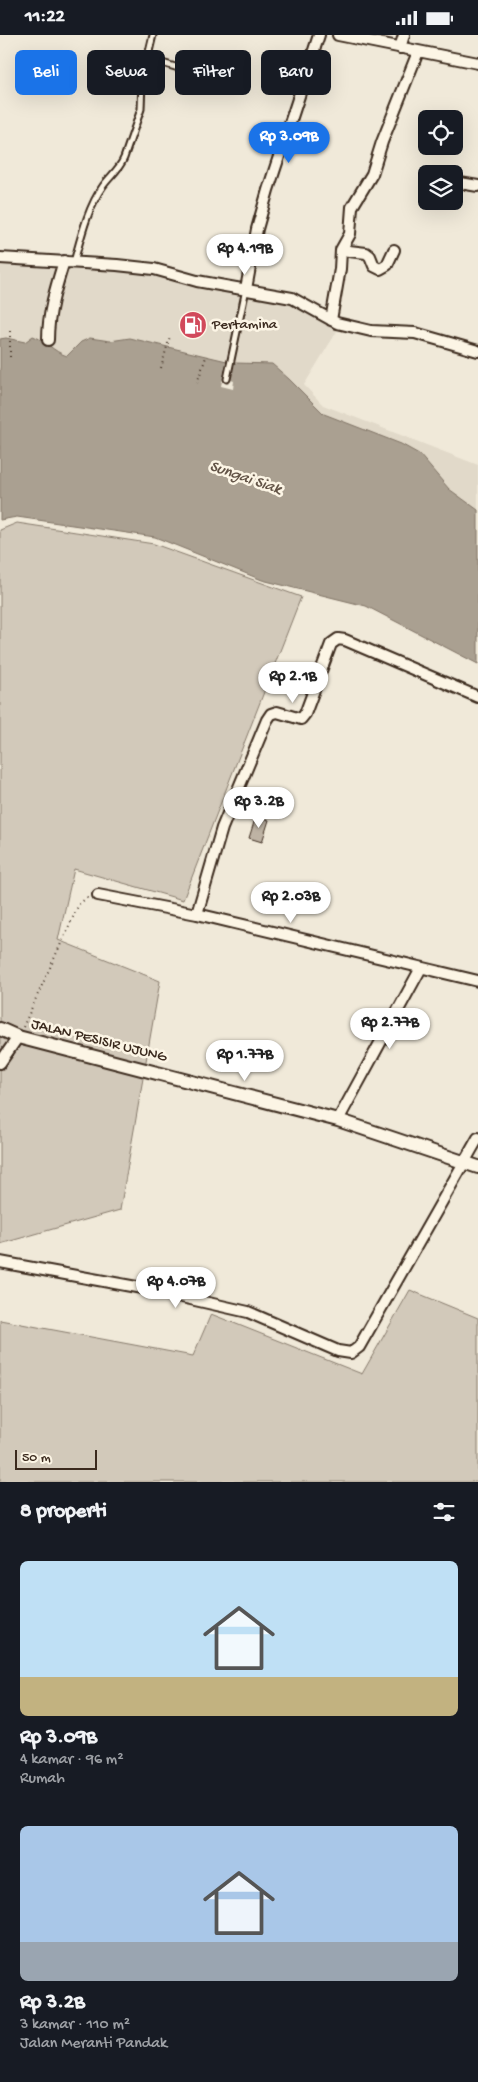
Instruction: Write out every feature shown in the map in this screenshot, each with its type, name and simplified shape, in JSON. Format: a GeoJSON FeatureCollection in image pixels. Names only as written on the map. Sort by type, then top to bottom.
{"type":"FeatureCollection","features":[{"type":"Feature","properties":{"kind":"street"},"geometry":{"type":"LineString","coordinates":[[246,289],[257,229],[268,190],[319,35]]}},
{"type":"Feature","properties":{"kind":"street"},"geometry":{"type":"LineString","coordinates":[[338,35],[367,38],[400,48],[478,63]]}},
{"type":"Feature","properties":{"kind":"street"},"geometry":{"type":"LineString","coordinates":[[400,48],[404,35]]}},
{"type":"Feature","properties":{"kind":"street"},"geometry":{"type":"LineString","coordinates":[[331,320],[340,269],[341,250],[349,239],[352,207],[372,174],[382,142],[418,52]]}},
{"type":"Feature","properties":{"kind":"street"},"geometry":{"type":"LineString","coordinates":[[463,184],[478,186]]}},
{"type":"Feature","properties":{"kind":"street"},"geometry":{"type":"LineString","coordinates":[[341,250],[366,253],[370,256],[374,266],[380,269],[387,265],[394,251]]}},
{"type":"Feature","properties":{"kind":"street"},"geometry":{"type":"LineString","coordinates":[[0,258],[136,266],[197,281],[292,298],[331,320],[372,331],[415,333],[478,351]]}},
{"type":"Feature","properties":{"kind":"street"},"geometry":{"type":"LineString","coordinates":[[48,340],[48,321],[52,301],[69,261]]}},
{"type":"Feature","properties":{"kind":"street"},"geometry":{"type":"LineString","coordinates":[[197,914],[222,828],[267,720],[271,714],[277,712],[300,719],[305,713],[331,644],[338,639],[345,640],[478,697]]}},
{"type":"Feature","properties":{"kind":"street"},"geometry":{"type":"LineString","coordinates":[[98,895],[197,914],[478,981]]}},
{"type":"Feature","properties":{"kind":"street"},"geometry":{"type":"LineString","coordinates":[[338,1119],[421,967]]}},
{"type":"Feature","properties":{"kind":"street","name":"JALAN PESISIR UJUNG"},"geometry":{"type":"LineString","coordinates":[[0,1029],[18,1037],[338,1119],[478,1167]]}},
{"type":"Feature","properties":{"kind":"street"},"geometry":{"type":"LineString","coordinates":[[0,1063],[18,1037]]}},
{"type":"Feature","properties":{"kind":"street"},"geometry":{"type":"LineString","coordinates":[[0,1262],[142,1288],[248,1312],[338,1351],[351,1353],[359,1347],[478,1138]]}},
{"type":"Feature","properties":{"kind":"lane"},"geometry":{"type":"LineString","coordinates":[[150,50],[153,35]]}},
{"type":"Feature","properties":{"kind":"lane"},"geometry":{"type":"LineString","coordinates":[[69,261],[103,186],[121,166],[141,109],[142,95]]}},
{"type":"Feature","properties":{"kind":"lane"},"geometry":{"type":"LineString","coordinates":[[227,379],[246,289]]}},
{"type":"Feature","properties":{"kind":"path"},"geometry":{"type":"LineString","coordinates":[[10,331],[10,357]]}},
{"type":"Feature","properties":{"kind":"path"},"geometry":{"type":"LineString","coordinates":[[161,369],[170,336]]}},
{"type":"Feature","properties":{"kind":"path"},"geometry":{"type":"LineString","coordinates":[[197,383],[206,357]]}},
{"type":"Feature","properties":{"kind":"path"},"geometry":{"type":"LineString","coordinates":[[18,1037],[79,904],[88,896],[98,895]]}},
{"type":"Feature","properties":{"kind":"shaded area"},"geometry":{"type":"Polygon","coordinates":[[[0,256],[117,265],[292,303],[339,328],[304,385],[323,405],[478,465],[478,510],[449,489],[419,454],[401,444],[324,414],[272,365],[67,356],[0,341],[0,256]]]}},
{"type":"Feature","properties":{"kind":"shaded area"},"geometry":{"type":"Polygon","coordinates":[[[17,523],[154,544],[301,597],[183,900],[74,869],[58,940],[160,981],[120,1210],[0,1244],[0,530],[17,523]]]}},
{"type":"Feature","properties":{"kind":"shaded area"},"geometry":{"type":"Polygon","coordinates":[[[410,1290],[478,1318],[478,1482],[0,1482],[0,1320],[193,1356],[211,1314],[362,1374],[410,1290]]]}},
{"type":"Feature","properties":{"kind":"water","name":"Sungai Siak"},"geometry":{"type":"Polygon","coordinates":[[[33,336],[67,356],[81,342],[90,338],[110,341],[130,338],[235,363],[272,364],[324,414],[401,444],[419,454],[449,489],[478,510],[478,664],[366,606],[262,580],[155,537],[17,517],[0,520],[0,339],[6,338],[25,342],[33,336]]]}},
{"type":"Feature","properties":{"kind":"pier"},"geometry":{"type":"Polygon","coordinates":[[[226,361],[235,363],[231,380],[234,381],[233,389],[221,386],[226,361]]]}},
{"type":"Feature","properties":{"kind":"building"},"geometry":{"type":"Polygon","coordinates":[[[256,816],[269,820],[262,842],[249,838],[256,816]]]}},
{"type":"Feature","properties":{"kind":"place","name":"Pertamina"},"geometry":{"type":"Point","coordinates":[193,325]}}]}
